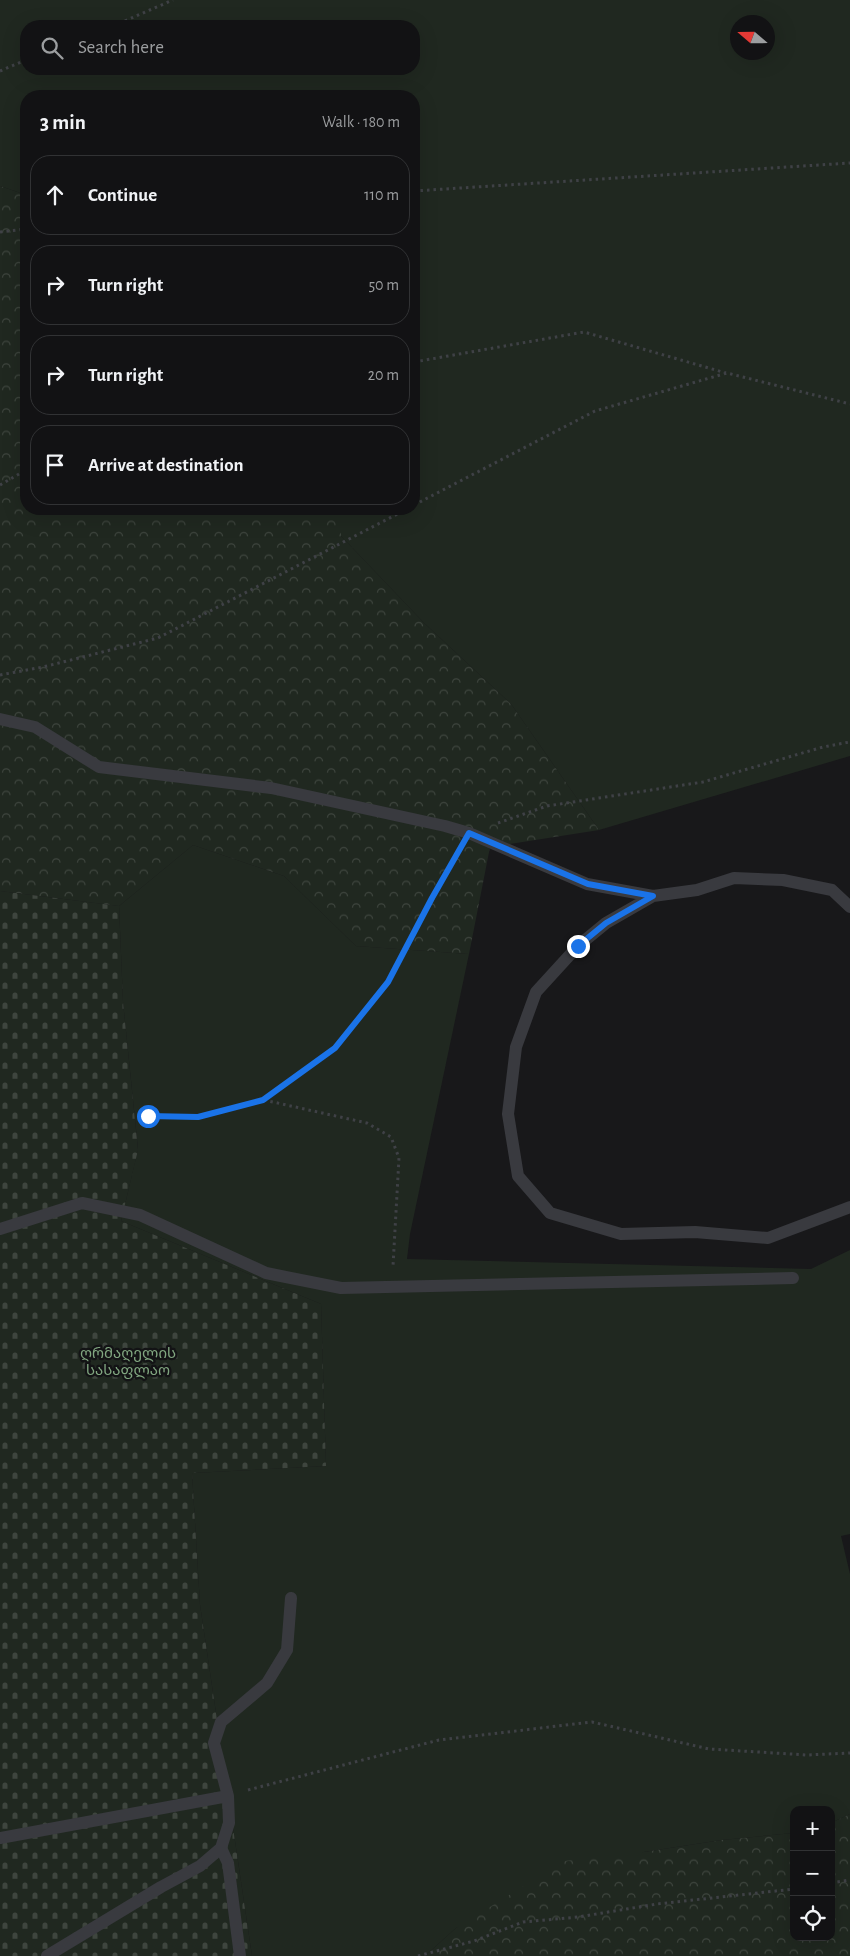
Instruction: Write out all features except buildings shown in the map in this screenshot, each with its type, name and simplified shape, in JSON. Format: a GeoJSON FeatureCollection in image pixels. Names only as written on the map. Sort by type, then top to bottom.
{"type":"FeatureCollection","features":[{"type":"Feature","properties":{"kind":"lane"},"geometry":{"type":"LineString","coordinates":[[0,720],[35,727],[99,767],[271,788],[445,826],[469,833],[588,884],[653,896],[697,890],[734,878],[783,880],[832,890],[850,907]]}},
{"type":"Feature","properties":{"kind":"lane"},"geometry":{"type":"LineString","coordinates":[[653,896],[606,923],[578,946],[536,992],[516,1047],[508,1114],[518,1176],[550,1213],[621,1234],[695,1232],[768,1238],[850,1208]]}},
{"type":"Feature","properties":{"kind":"lane"},"geometry":{"type":"LineString","coordinates":[[0,1230],[82,1203],[140,1215],[266,1273],[341,1288],[793,1278]]}},
{"type":"Feature","properties":{"kind":"lane"},"geometry":{"type":"LineString","coordinates":[[48,1956],[161,1887],[200,1866],[221,1848],[229,1823],[228,1796],[214,1743],[221,1722],[267,1683],[287,1650],[291,1598]]}},
{"type":"Feature","properties":{"kind":"lane"},"geometry":{"type":"LineString","coordinates":[[0,1838],[228,1796]]}},
{"type":"Feature","properties":{"kind":"lane"},"geometry":{"type":"LineString","coordinates":[[221,1848],[228,1863],[240,1956]]}},
{"type":"Feature","properties":{"kind":"path"},"geometry":{"type":"LineString","coordinates":[[127,20],[173,0]]}},
{"type":"Feature","properties":{"kind":"path"},"geometry":{"type":"LineString","coordinates":[[0,71],[20,63]]}},
{"type":"Feature","properties":{"kind":"path"},"geometry":{"type":"LineString","coordinates":[[420,190],[850,163]]}},
{"type":"Feature","properties":{"kind":"path"},"geometry":{"type":"LineString","coordinates":[[0,232],[20,230]]}},
{"type":"Feature","properties":{"kind":"path"},"geometry":{"type":"LineString","coordinates":[[420,361],[584,332],[727,373],[850,404]]}},
{"type":"Feature","properties":{"kind":"path"},"geometry":{"type":"LineString","coordinates":[[420,502],[595,412],[727,373]]}},
{"type":"Feature","properties":{"kind":"path"},"geometry":{"type":"LineString","coordinates":[[0,485],[20,473]]}},
{"type":"Feature","properties":{"kind":"path"},"geometry":{"type":"LineString","coordinates":[[0,676],[158,638],[395,515]]}},
{"type":"Feature","properties":{"kind":"path"},"geometry":{"type":"LineString","coordinates":[[148,1116],[198,1117],[263,1100],[335,1048],[388,982],[469,833],[546,806],[703,782],[823,747],[850,742]]}},
{"type":"Feature","properties":{"kind":"path"},"geometry":{"type":"LineString","coordinates":[[263,1100],[367,1123],[391,1137],[399,1158],[392,1287]]}},
{"type":"Feature","properties":{"kind":"path"},"geometry":{"type":"LineString","coordinates":[[228,1796],[439,1740],[592,1722],[709,1749],[807,1755],[850,1753]]}},
{"type":"Feature","properties":{"kind":"path"},"geometry":{"type":"LineString","coordinates":[[835,1882],[850,1880]]}},
{"type":"Feature","properties":{"kind":"path"},"geometry":{"type":"LineString","coordinates":[[418,1956],[474,1941],[523,1922],[578,1917],[657,1904],[790,1889]]}},
{"type":"Feature","properties":{"kind":"green space"},"geometry":{"type":"Polygon","coordinates":[[[0,0],[850,0],[850,756],[599,830],[511,704],[424,623],[341,536],[341,515],[420,515],[420,90],[20,90],[20,193],[0,186],[0,0]]]}},
{"type":"Feature","properties":{"kind":"green space"},"geometry":{"type":"Polygon","coordinates":[[[0,186],[20,193],[20,515],[341,515],[341,536],[424,623],[511,704],[599,830],[490,847],[469,954],[356,946],[284,876],[193,845],[119,906],[0,891],[0,186]]]}},
{"type":"Feature","properties":{"kind":"green space"},"geometry":{"type":"Polygon","coordinates":[[[193,845],[284,876],[356,946],[469,954],[410,1234],[407,1259],[811,1269],[850,1250],[850,1534],[841,1536],[850,1574],[850,1814],[835,1821],[835,1806],[790,1806],[790,1833],[722,1840],[644,1852],[456,1928],[425,1956],[252,1956],[200,1605],[192,1473],[326,1466],[321,1304],[121,1221],[138,1149],[123,1002],[119,906],[193,845]]]}},
{"type":"Feature","properties":{"kind":"green space","name":"ღრმაღელის სასაფლაო"},"geometry":{"type":"Polygon","coordinates":[[[0,891],[119,906],[123,1002],[138,1150],[121,1221],[321,1304],[326,1466],[192,1473],[200,1605],[252,1956],[0,1956],[0,891]]]}},
{"type":"Feature","properties":{"kind":"green space"},"geometry":{"type":"Polygon","coordinates":[[[850,1814],[850,1956],[425,1956],[456,1928],[564,1861],[644,1852],[722,1840],[790,1833],[790,1941],[835,1941],[835,1821],[850,1814]]]}},
{"type":"Feature","properties":{"kind":"route"},"geometry":{"type":"LineString","coordinates":[[148,1116],[198,1117],[263,1100],[335,1048],[388,982],[469,833],[588,884],[653,896],[606,923],[578,946]]}}]}
